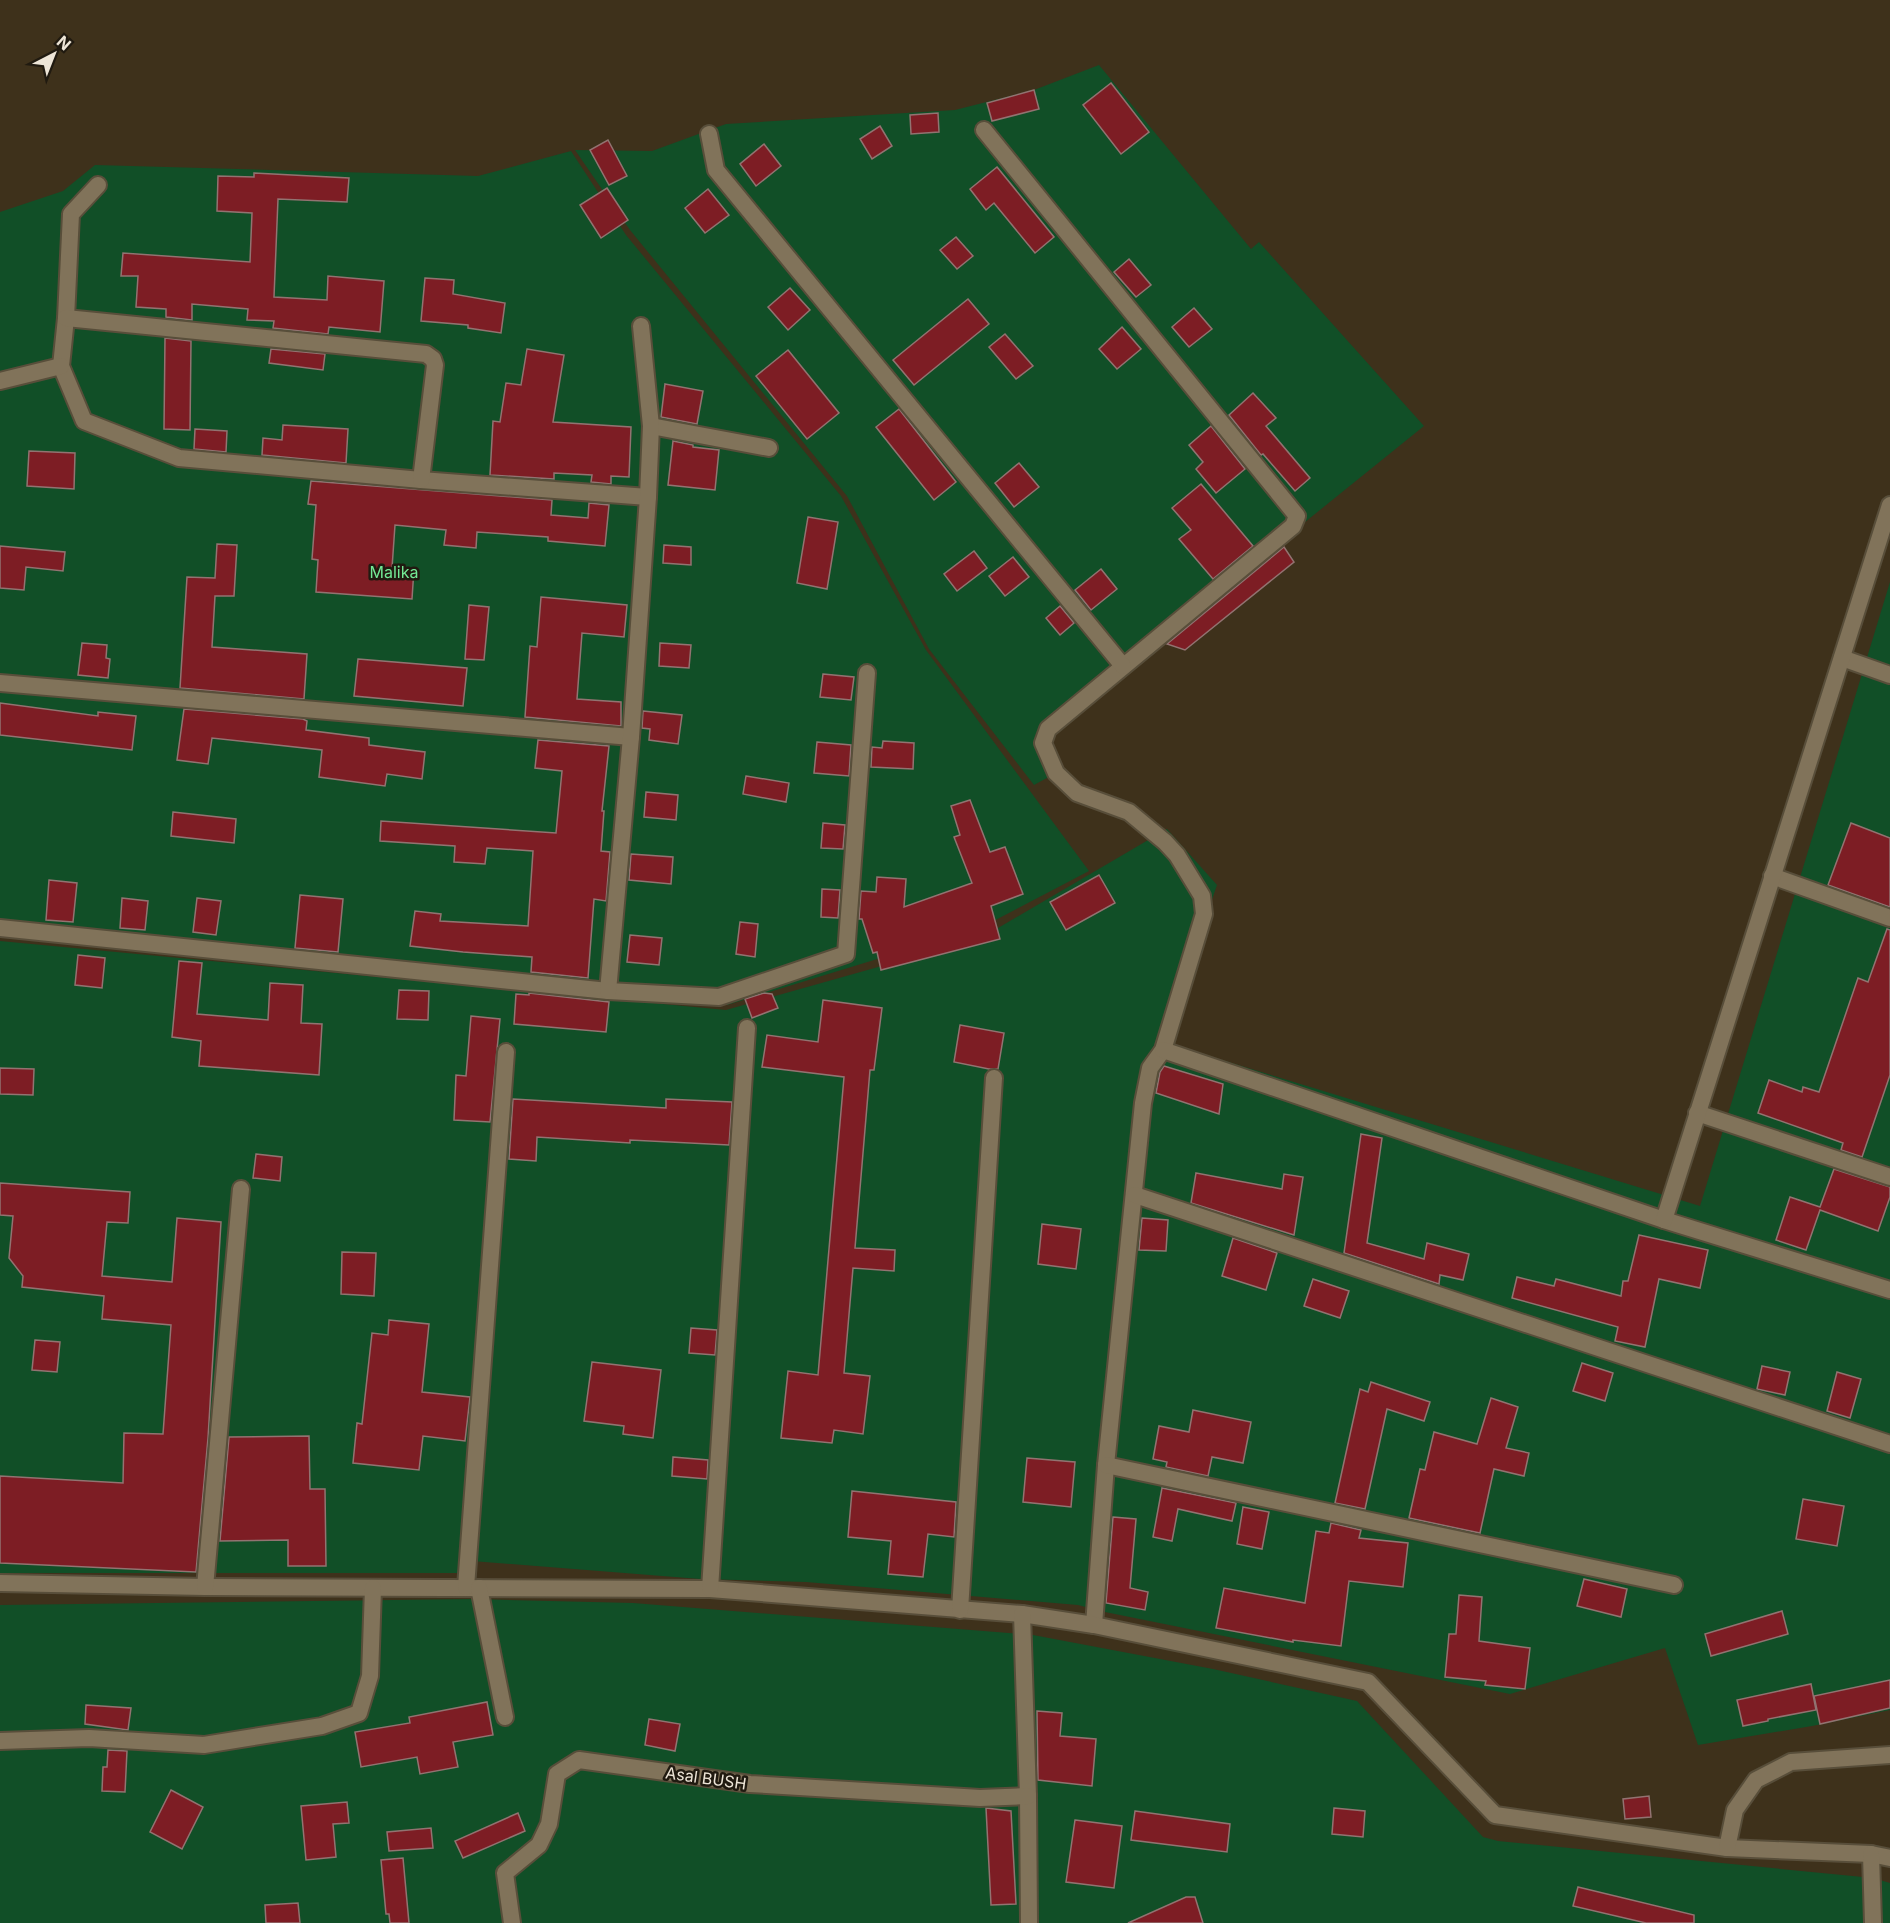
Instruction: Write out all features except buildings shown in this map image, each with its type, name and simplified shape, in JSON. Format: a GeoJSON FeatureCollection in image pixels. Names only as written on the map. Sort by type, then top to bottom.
{"type":"FeatureCollection","features":[{"type":"Feature","properties":{"kind":"street"},"geometry":{"type":"LineString","coordinates":[[984,130],[1297,516],[1293,526],[1048,729],[1043,743],[1056,773],[1077,793],[1129,813],[1165,842],[1177,855],[1202,896],[1204,914],[1163,1050],[1150,1068],[1143,1103],[1106,1465],[1094,1625]]}},
{"type":"Feature","properties":{"kind":"street"},"geometry":{"type":"LineString","coordinates":[[710,134],[716,170],[1123,666]]}},
{"type":"Feature","properties":{"kind":"street"},"geometry":{"type":"LineString","coordinates":[[99,185],[71,214],[66,318],[61,366],[84,421],[179,458],[421,480],[648,497]]}},
{"type":"Feature","properties":{"kind":"street"},"geometry":{"type":"LineString","coordinates":[[66,318],[426,354],[433,359],[435,365],[421,480]]}},
{"type":"Feature","properties":{"kind":"street"},"geometry":{"type":"LineString","coordinates":[[608,991],[631,737],[648,497],[651,426],[641,326]]}},
{"type":"Feature","properties":{"kind":"street"},"geometry":{"type":"LineString","coordinates":[[0,381],[61,366]]}},
{"type":"Feature","properties":{"kind":"street"},"geometry":{"type":"LineString","coordinates":[[651,426],[769,448]]}},
{"type":"Feature","properties":{"kind":"street"},"geometry":{"type":"LineString","coordinates":[[1664,1220],[1890,505]]}},
{"type":"Feature","properties":{"kind":"street"},"geometry":{"type":"LineString","coordinates":[[1842,658],[1890,675]]}},
{"type":"Feature","properties":{"kind":"street"},"geometry":{"type":"LineString","coordinates":[[0,928],[608,991],[719,997],[846,954],[867,673]]}},
{"type":"Feature","properties":{"kind":"street"},"geometry":{"type":"LineString","coordinates":[[0,683],[631,737]]}},
{"type":"Feature","properties":{"kind":"street"},"geometry":{"type":"LineString","coordinates":[[1772,876],[1890,918]]}},
{"type":"Feature","properties":{"kind":"street"},"geometry":{"type":"LineString","coordinates":[[710,1589],[747,1029]]}},
{"type":"Feature","properties":{"kind":"street"},"geometry":{"type":"LineString","coordinates":[[1163,1050],[1664,1220],[1890,1290]]}},
{"type":"Feature","properties":{"kind":"street"},"geometry":{"type":"LineString","coordinates":[[505,1718],[473,1588],[506,1052]]}},
{"type":"Feature","properties":{"kind":"street"},"geometry":{"type":"LineString","coordinates":[[960,1610],[994,1078]]}},
{"type":"Feature","properties":{"kind":"street"},"geometry":{"type":"LineString","coordinates":[[1697,1113],[1890,1177]]}},
{"type":"Feature","properties":{"kind":"street"},"geometry":{"type":"LineString","coordinates":[[205,1587],[241,1189]]}},
{"type":"Feature","properties":{"kind":"street"},"geometry":{"type":"LineString","coordinates":[[1134,1195],[1890,1444]]}},
{"type":"Feature","properties":{"kind":"street"},"geometry":{"type":"LineString","coordinates":[[1106,1465],[1674,1585]]}},
{"type":"Feature","properties":{"kind":"street"},"geometry":{"type":"LineString","coordinates":[[0,1583],[205,1587],[710,1589],[1022,1614],[1094,1625],[1368,1682],[1496,1815],[1727,1848],[1871,1854],[1890,1858]]}},
{"type":"Feature","properties":{"kind":"street"},"geometry":{"type":"LineString","coordinates":[[0,1741],[89,1738],[204,1745],[322,1726],[359,1713],[370,1676],[373,1588]]}},
{"type":"Feature","properties":{"kind":"street"},"geometry":{"type":"LineString","coordinates":[[1022,1614],[1028,1796],[1029,1923]]}},
{"type":"Feature","properties":{"kind":"street"},"geometry":{"type":"LineString","coordinates":[[1727,1848],[1735,1810],[1756,1780],[1791,1762],[1890,1755]]}},
{"type":"Feature","properties":{"kind":"street","name":"Asal BUSH"},"geometry":{"type":"LineString","coordinates":[[512,1923],[505,1873],[539,1845],[549,1824],[557,1774],[579,1760],[750,1784],[980,1798],[1028,1796]]}},
{"type":"Feature","properties":{"kind":"street"},"geometry":{"type":"LineString","coordinates":[[1871,1854],[1873,1923]]}},
{"type":"Feature","properties":{"kind":"green space"},"geometry":{"type":"Polygon","coordinates":[[[1099,65],[1251,249],[1259,242],[1424,426],[1040,736],[1056,773],[1034,785],[929,649],[847,496],[630,230],[575,150],[652,151],[726,124],[955,110],[1034,90],[1099,65]]]}},
{"type":"Feature","properties":{"kind":"green space","name":"Malika"},"geometry":{"type":"Polygon","coordinates":[[[571,151],[626,235],[841,496],[926,650],[1089,871],[982,927],[727,1005],[0,923],[0,212],[63,191],[95,165],[478,176],[571,151]]]}},
{"type":"Feature","properties":{"kind":"green space"},"geometry":{"type":"Polygon","coordinates":[[[1890,582],[1890,1710],[1698,1745],[1665,1648],[1510,1694],[1078,1605],[806,1582],[700,1579],[459,1560],[460,1573],[0,1573],[0,941],[726,1010],[981,938],[1167,829],[1217,885],[1163,1042],[1700,1206],[1890,582]]]}},
{"type":"Feature","properties":{"kind":"green space"},"geometry":{"type":"Polygon","coordinates":[[[473,1599],[633,1603],[1033,1635],[1213,1669],[1357,1701],[1483,1837],[1498,1841],[1873,1878],[1890,1883],[1890,1923],[0,1923],[0,1605],[473,1599]]]}}]}
